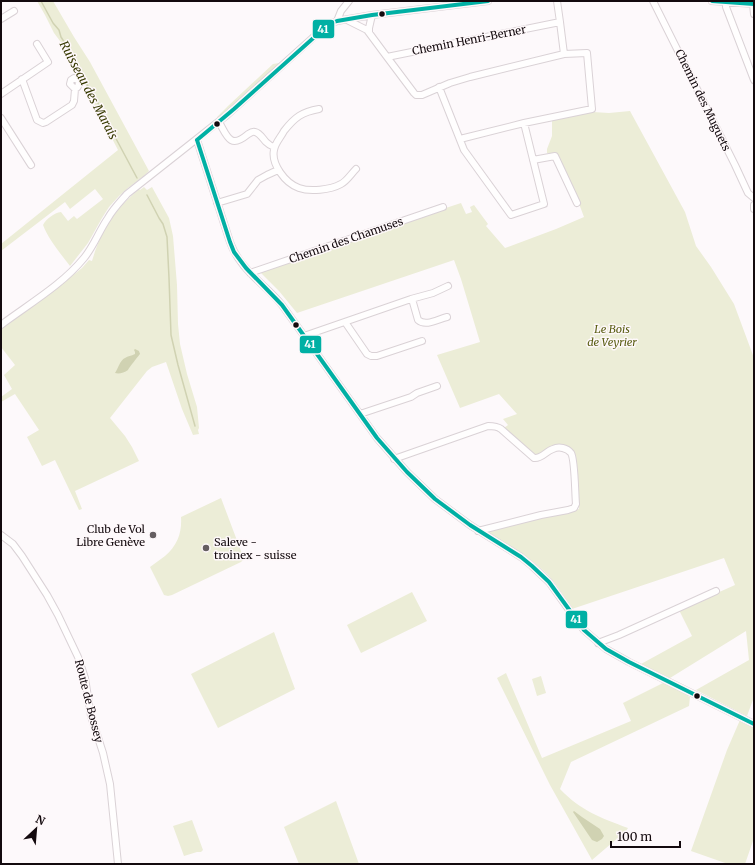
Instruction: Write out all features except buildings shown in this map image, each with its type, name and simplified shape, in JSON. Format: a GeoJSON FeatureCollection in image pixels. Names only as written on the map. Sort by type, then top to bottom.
{"type":"FeatureCollection","features":[{"type":"Feature","properties":{"kind":"street"},"geometry":{"type":"LineString","coordinates":[[337,21],[341,11],[349,1]]}},
{"type":"Feature","properties":{"kind":"street"},"geometry":{"type":"LineString","coordinates":[[1,325],[53,287],[72,270],[88,253],[108,218],[127,194],[219,122],[324,27],[346,19],[488,1]]}},
{"type":"Feature","properties":{"kind":"street"},"geometry":{"type":"LineString","coordinates":[[557,1],[564,54]]}},
{"type":"Feature","properties":{"kind":"street","name":"Chemin des Muguets"},"geometry":{"type":"LineString","coordinates":[[653,1],[748,193],[754,198]]}},
{"type":"Feature","properties":{"kind":"street"},"geometry":{"type":"LineString","coordinates":[[712,1],[753,4],[754,14]]}},
{"type":"Feature","properties":{"kind":"street"},"geometry":{"type":"LineString","coordinates":[[726,2],[726,7],[754,80]]}},
{"type":"Feature","properties":{"kind":"street"},"geometry":{"type":"LineString","coordinates":[[1,20],[14,11]]}},
{"type":"Feature","properties":{"kind":"street"},"geometry":{"type":"LineString","coordinates":[[369,32],[372,15]]}},
{"type":"Feature","properties":{"kind":"street"},"geometry":{"type":"LineString","coordinates":[[346,19],[369,32],[416,95],[422,95],[439,87],[470,77],[564,54],[587,53],[592,108],[460,139]]}},
{"type":"Feature","properties":{"kind":"street","name":"Chemin Henri-Berner"},"geometry":{"type":"LineString","coordinates":[[387,56],[560,22]]}},
{"type":"Feature","properties":{"kind":"street"},"geometry":{"type":"LineString","coordinates":[[1,94],[48,62],[37,44]]}},
{"type":"Feature","properties":{"kind":"street"},"geometry":{"type":"LineString","coordinates":[[22,79],[37,120],[43,123],[72,105],[74,101],[75,89]]}},
{"type":"Feature","properties":{"kind":"street"},"geometry":{"type":"LineString","coordinates":[[439,87],[466,154],[511,215],[544,204],[524,123]]}},
{"type":"Feature","properties":{"kind":"street"},"geometry":{"type":"LineString","coordinates":[[319,109],[305,112],[296,118],[274,147],[273,156],[278,170],[297,188],[316,190],[326,189],[342,184],[356,169]]}},
{"type":"Feature","properties":{"kind":"street"},"geometry":{"type":"LineString","coordinates":[[1,118],[31,165]]}},
{"type":"Feature","properties":{"kind":"street"},"geometry":{"type":"LineString","coordinates":[[219,122],[228,137],[232,140],[241,140],[252,132],[256,132],[268,144],[274,147]]}},
{"type":"Feature","properties":{"kind":"street"},"geometry":{"type":"LineString","coordinates":[[197,140],[234,252],[250,273],[279,301],[377,438],[394,459],[435,499],[458,517],[521,557],[539,571],[554,588],[579,624],[598,643],[612,653],[629,662],[754,724]]}},
{"type":"Feature","properties":{"kind":"street"},"geometry":{"type":"LineString","coordinates":[[534,160],[554,156],[577,203]]}},
{"type":"Feature","properties":{"kind":"street"},"geometry":{"type":"LineString","coordinates":[[217,203],[247,194],[258,180],[278,170]]}},
{"type":"Feature","properties":{"kind":"street"},"geometry":{"type":"LineString","coordinates":[[754,204],[754,208]]}},
{"type":"Feature","properties":{"kind":"street","name":"Chemin des Chamuses"},"geometry":{"type":"LineString","coordinates":[[250,273],[443,207]]}},
{"type":"Feature","properties":{"kind":"street"},"geometry":{"type":"LineString","coordinates":[[304,336],[433,293],[448,286]]}},
{"type":"Feature","properties":{"kind":"street"},"geometry":{"type":"LineString","coordinates":[[412,299],[418,320],[420,322],[427,323],[446,317]]}},
{"type":"Feature","properties":{"kind":"street"},"geometry":{"type":"LineString","coordinates":[[345,322],[367,354],[371,356],[377,356],[422,340]]}},
{"type":"Feature","properties":{"kind":"street"},"geometry":{"type":"LineString","coordinates":[[360,414],[411,397],[417,393],[438,386]]}},
{"type":"Feature","properties":{"kind":"street"},"geometry":{"type":"LineString","coordinates":[[394,459],[488,426],[500,426],[534,458],[539,458],[555,448],[561,447],[570,452],[572,456],[574,473],[576,504],[574,508],[535,516],[478,531]]}},
{"type":"Feature","properties":{"kind":"street","name":"Route de Bossey"},"geometry":{"type":"LineString","coordinates":[[1,535],[18,549],[47,595],[81,664],[91,716],[103,753],[109,779],[118,864]]}},
{"type":"Feature","properties":{"kind":"street"},"geometry":{"type":"LineString","coordinates":[[598,643],[716,591]]}},
{"type":"Feature","properties":{"kind":"green space"},"geometry":{"type":"Polygon","coordinates":[[[37,1],[53,1],[90,62],[149,171],[119,196],[109,207],[88,243],[70,266],[45,231],[43,225],[50,217],[61,212],[68,221],[74,216],[77,219],[103,199],[95,189],[70,209],[65,202],[1,251],[1,244],[118,150],[104,123],[102,123],[93,109],[95,103],[66,49],[54,33],[37,1]]]}},
{"type":"Feature","properties":{"kind":"green space"},"geometry":{"type":"Polygon","coordinates":[[[279,63],[218,118],[217,117],[273,64],[279,63]]]}},
{"type":"Feature","properties":{"kind":"green space","name":"Le Bois de Veyrier"},"geometry":{"type":"Polygon","coordinates":[[[592,110],[593,112],[609,113],[630,111],[685,212],[696,246],[734,304],[754,358],[754,697],[747,716],[696,690],[749,660],[746,631],[670,678],[641,664],[692,636],[679,610],[735,585],[724,558],[572,609],[549,576],[542,569],[519,552],[486,532],[541,516],[579,509],[575,454],[568,447],[558,445],[546,449],[538,456],[533,455],[504,428],[508,425],[503,419],[517,414],[499,394],[460,408],[437,355],[480,342],[454,260],[297,313],[279,291],[258,270],[461,203],[466,214],[472,212],[470,207],[474,205],[488,224],[486,226],[505,248],[584,217],[572,185],[556,153],[547,153],[547,149],[552,136],[552,119],[592,110]]]}},
{"type":"Feature","properties":{"kind":"green space"},"geometry":{"type":"Polygon","coordinates":[[[144,187],[147,190],[152,187],[169,218],[173,236],[180,344],[197,407],[199,434],[193,435],[182,409],[166,362],[152,367],[147,371],[110,418],[125,436],[139,461],[75,491],[82,509],[79,510],[55,460],[42,466],[27,437],[39,430],[15,394],[1,402],[1,397],[12,389],[4,375],[15,365],[1,347],[1,329],[57,288],[82,268],[89,260],[92,261],[104,230],[115,213],[130,197],[139,189],[140,190],[144,187]]]}},
{"type":"Feature","properties":{"kind":"green space","name":"Saleve - troinex - suisse"},"geometry":{"type":"Polygon","coordinates":[[[221,498],[244,559],[241,562],[172,595],[164,595],[150,567],[165,556],[176,543],[181,528],[181,517],[221,498]]]}},
{"type":"Feature","properties":{"kind":"green space"},"geometry":{"type":"Polygon","coordinates":[[[412,592],[427,621],[361,653],[347,625],[412,592]]]}},
{"type":"Feature","properties":{"kind":"green space"},"geometry":{"type":"Polygon","coordinates":[[[274,632],[295,689],[218,728],[191,674],[274,632]]]}},
{"type":"Feature","properties":{"kind":"green space"},"geometry":{"type":"Polygon","coordinates":[[[506,673],[542,758],[631,721],[623,703],[663,683],[669,684],[690,697],[689,706],[571,762],[560,789],[576,803],[592,813],[628,828],[592,860],[550,785],[497,678],[506,673]]]}},
{"type":"Feature","properties":{"kind":"green space"},"geometry":{"type":"Polygon","coordinates":[[[541,676],[546,693],[537,696],[532,679],[541,676]]]}},
{"type":"Feature","properties":{"kind":"green space"},"geometry":{"type":"Polygon","coordinates":[[[740,720],[754,727],[754,838],[745,864],[728,864],[691,851],[727,750],[740,720]]]}},
{"type":"Feature","properties":{"kind":"green space"},"geometry":{"type":"Polygon","coordinates":[[[336,801],[359,864],[299,864],[284,827],[336,801]]]}},
{"type":"Feature","properties":{"kind":"green space"},"geometry":{"type":"Polygon","coordinates":[[[192,820],[203,850],[201,852],[184,856],[173,826],[192,820]]]}},
{"type":"Feature","properties":{"kind":"shaded area"},"geometry":{"type":"Polygon","coordinates":[[[135,349],[139,351],[140,354],[128,370],[122,373],[115,373],[123,359],[135,354],[135,349]]]}},
{"type":"Feature","properties":{"kind":"shaded area"},"geometry":{"type":"Polygon","coordinates":[[[574,811],[600,829],[604,836],[602,839],[597,842],[592,840],[573,812],[574,811]]]}},
{"type":"Feature","properties":{"kind":"waterway","name":"Ruisseau des Marais"},"geometry":{"type":"LineString","coordinates":[[41,1],[53,23],[59,30],[61,37],[70,51],[71,58],[98,103],[137,178]]}},
{"type":"Feature","properties":{"kind":"waterway","name":"Ruisseau des Marais"},"geometry":{"type":"LineString","coordinates":[[147,195],[163,224],[167,237],[171,335],[195,426]]}},
{"type":"Feature","properties":{"kind":"transit line","name":"41"},"geometry":{"type":"LineString","coordinates":[[197,140],[329,24],[337,21],[372,15],[488,1]]}},
{"type":"Feature","properties":{"kind":"transit line","name":"41"},"geometry":{"type":"LineString","coordinates":[[712,1],[754,4]]}},
{"type":"Feature","properties":{"kind":"transit line","name":"41"},"geometry":{"type":"LineString","coordinates":[[197,140],[234,252],[246,268],[282,305],[377,438],[407,472],[435,499],[470,525],[521,557],[532,566],[549,582],[584,630],[606,649],[754,724]]}},
{"type":"Feature","properties":{"kind":"place","name":"Club de Vol Libre Genève"},"geometry":{"type":"Point","coordinates":[153,535]}},
{"type":"Feature","properties":{"kind":"place","name":"Saleve - troinex - suisse"},"geometry":{"type":"Point","coordinates":[206,548]}}]}
